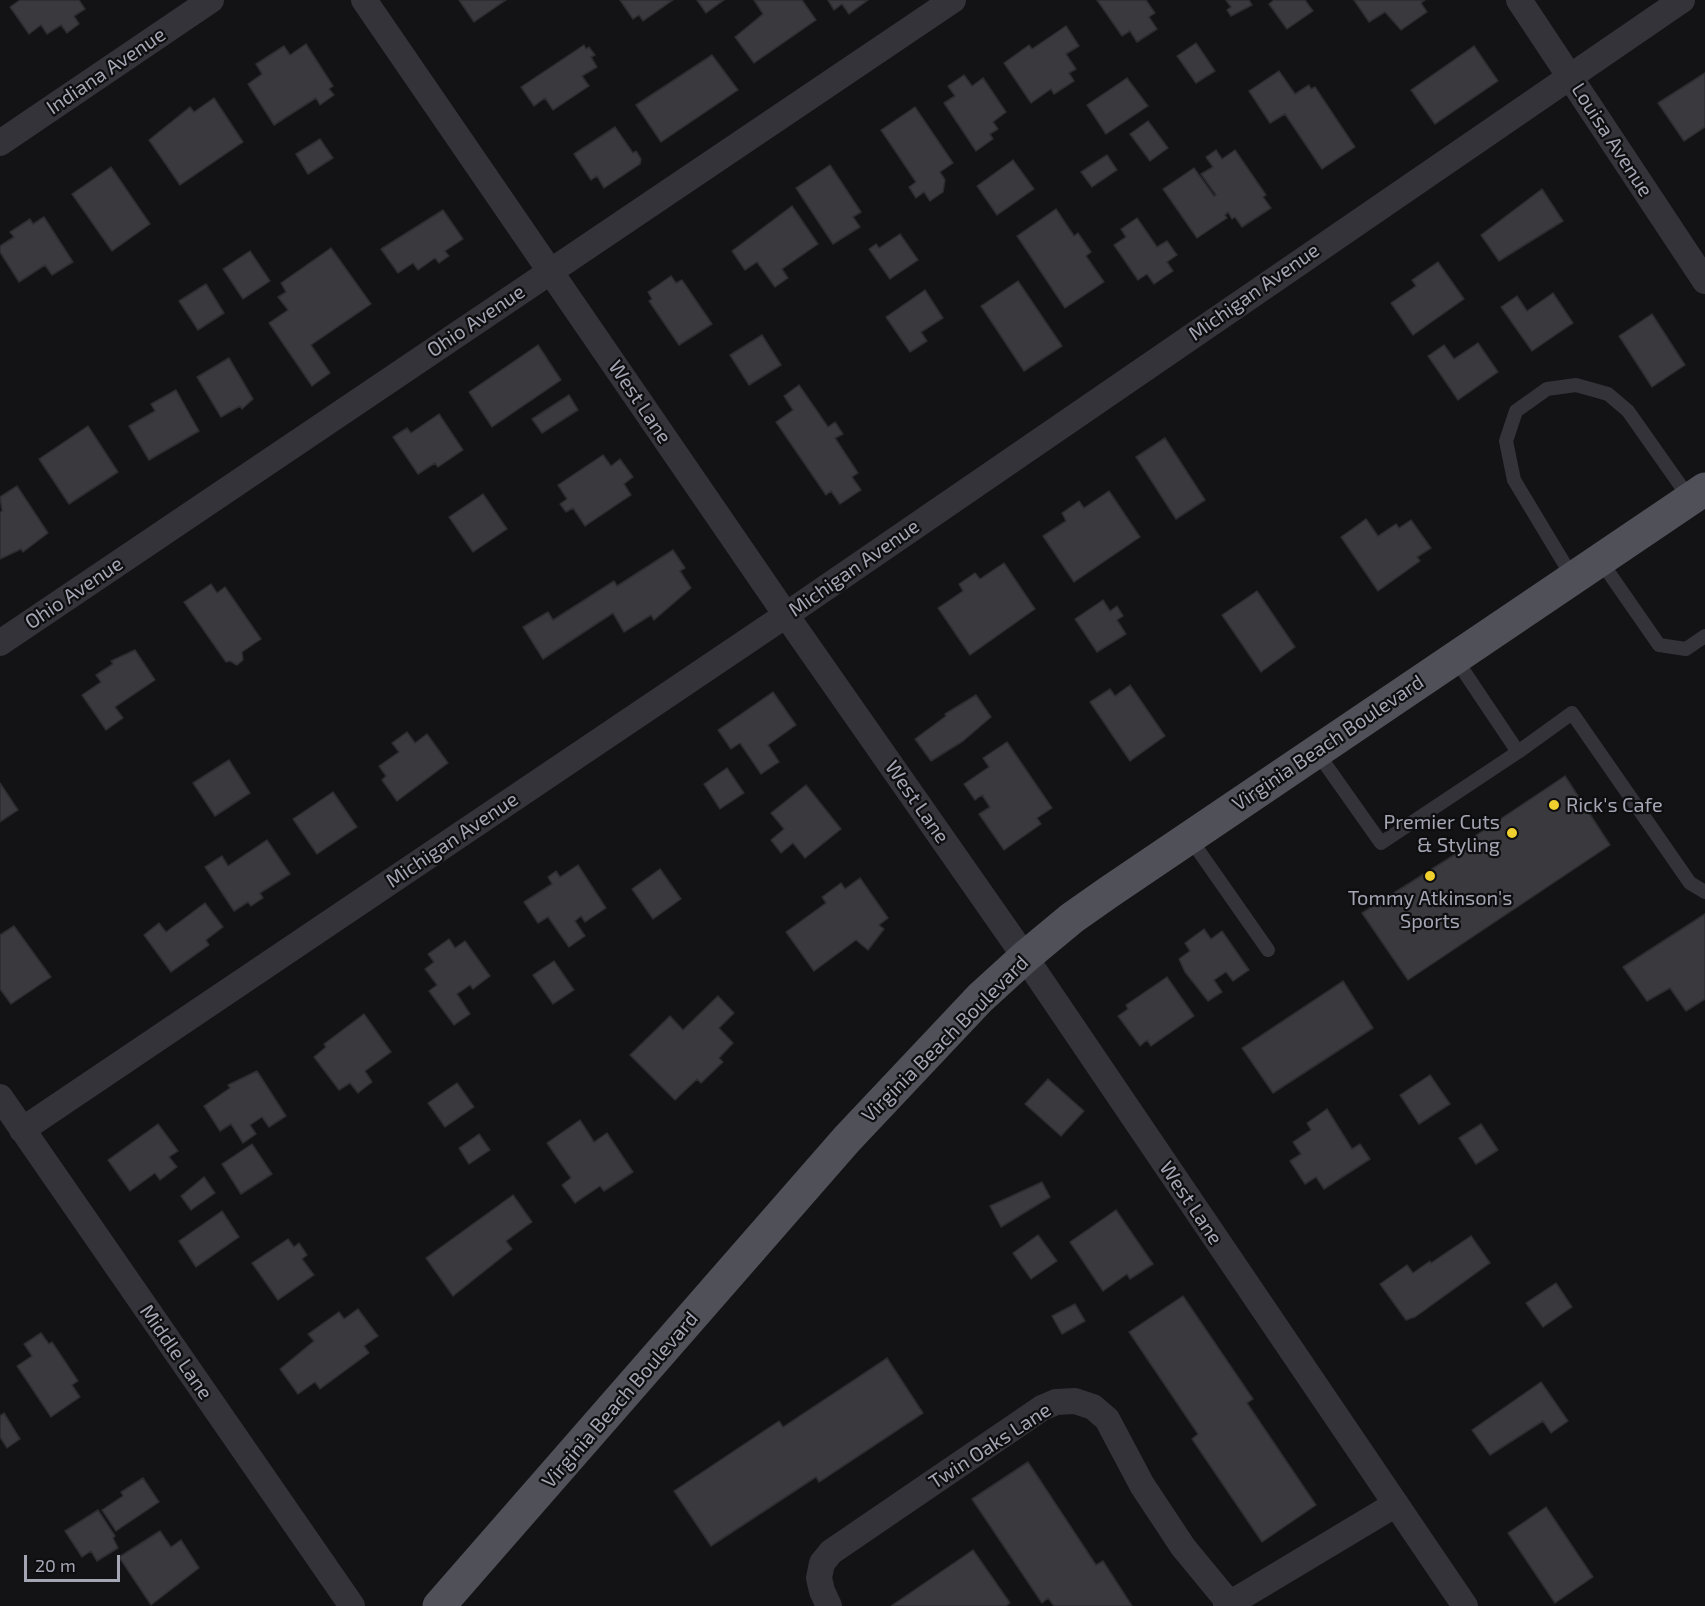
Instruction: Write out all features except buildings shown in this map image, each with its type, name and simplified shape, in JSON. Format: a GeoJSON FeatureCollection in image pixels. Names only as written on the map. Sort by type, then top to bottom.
{"type":"FeatureCollection","features":[{"type":"Feature","properties":{"kind":"main road","name":"Virginia Beach Boulevard"},"geometry":{"type":"LineString","coordinates":[[448,1604],[847,1139],[980,998],[1025,957],[1072,918],[1189,837],[1698,494]]}},
{"type":"Feature","properties":{"kind":"street","name":"Indiana Avenue"},"geometry":{"type":"LineString","coordinates":[[0,143],[211,0]]}},
{"type":"Feature","properties":{"kind":"street","name":"West Lane"},"geometry":{"type":"LineString","coordinates":[[364,0],[786,615],[1025,957],[1465,1606]]}},
{"type":"Feature","properties":{"kind":"street","name":"Ohio Avenue"},"geometry":{"type":"LineString","coordinates":[[0,643],[954,0]]}},
{"type":"Feature","properties":{"kind":"street","name":"Louisa Avenue"},"geometry":{"type":"LineString","coordinates":[[1519,0],[1705,281]]}},
{"type":"Feature","properties":{"kind":"street","name":"Michigan Avenue"},"geometry":{"type":"LineString","coordinates":[[22,1130],[786,615],[1682,0]]}},
{"type":"Feature","properties":{"kind":"street","name":"Middle Lane"},"geometry":{"type":"LineString","coordinates":[[0,1097],[352,1606]]}},
{"type":"Feature","properties":{"kind":"street","name":"Twin Oaks Lane"},"geometry":{"type":"LineString","coordinates":[[829,1606],[819,1578],[822,1563],[831,1552],[1042,1408],[1056,1402],[1075,1401],[1093,1407],[1107,1419],[1142,1485],[1183,1547],[1228,1605]]}},
{"type":"Feature","properties":{"kind":"street"},"geometry":{"type":"LineString","coordinates":[[1228,1605],[1396,1504]]}},
{"type":"Feature","properties":{"kind":"lane"},"geometry":{"type":"LineString","coordinates":[[1573,578],[1514,480],[1506,441],[1516,411],[1547,389],[1576,384],[1608,394],[1628,411],[1698,494]]}},
{"type":"Feature","properties":{"kind":"lane"},"geometry":{"type":"LineString","coordinates":[[1600,560],[1659,645],[1686,649],[1705,636]]}},
{"type":"Feature","properties":{"kind":"lane"},"geometry":{"type":"LineString","coordinates":[[1455,658],[1518,752]]}},
{"type":"Feature","properties":{"kind":"lane"},"geometry":{"type":"LineString","coordinates":[[1316,751],[1381,843],[1518,752],[1572,713],[1690,883],[1705,892]]}},
{"type":"Feature","properties":{"kind":"lane"},"geometry":{"type":"LineString","coordinates":[[1189,837],[1268,950]]}},
{"type":"Feature","properties":{"kind":"place","name":"Rick's Cafe"},"geometry":{"type":"Point","coordinates":[1554,805]}},
{"type":"Feature","properties":{"kind":"place","name":"Premier Cuts & Styling"},"geometry":{"type":"Point","coordinates":[1512,833]}},
{"type":"Feature","properties":{"kind":"place","name":"Tommy Atkinson's Sports"},"geometry":{"type":"Point","coordinates":[1430,876]}}]}
